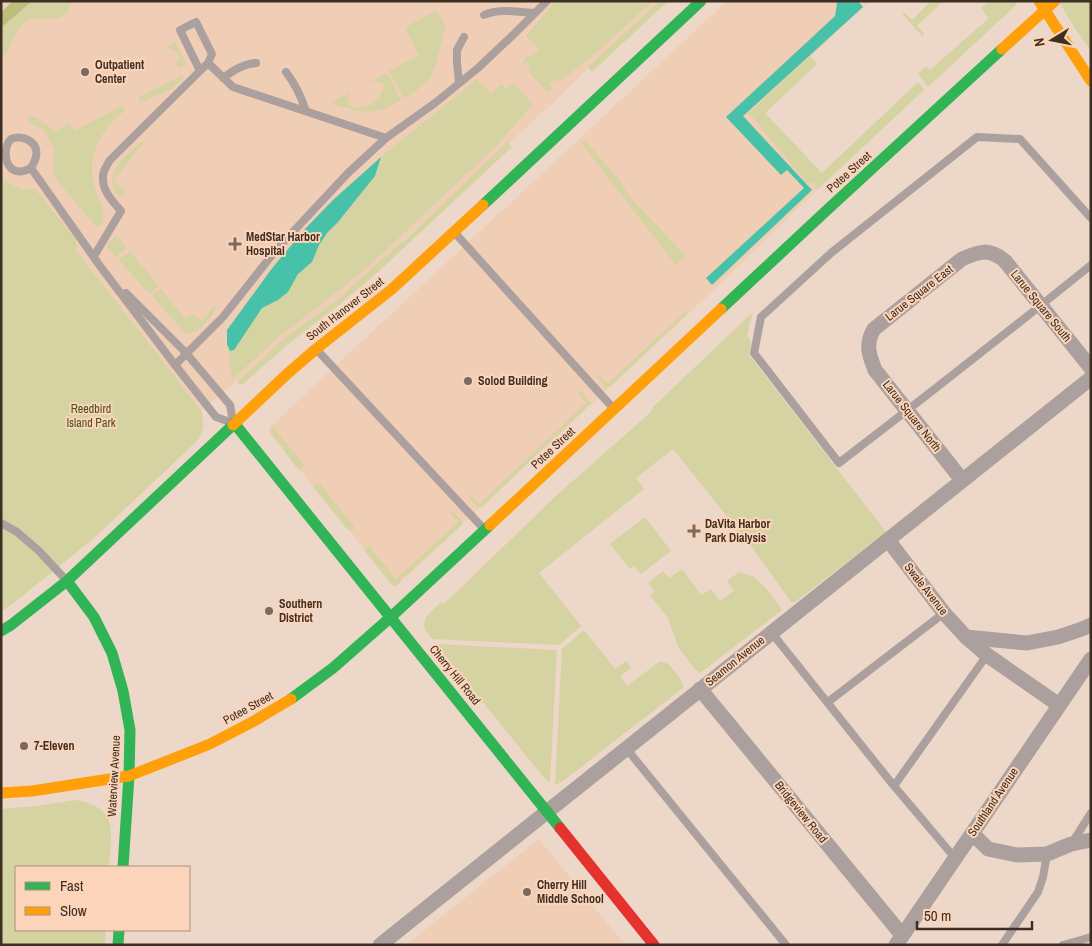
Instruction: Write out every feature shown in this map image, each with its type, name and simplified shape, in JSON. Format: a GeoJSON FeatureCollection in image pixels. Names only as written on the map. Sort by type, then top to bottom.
{"type":"FeatureCollection","features":[{"type":"Feature","properties":{"kind":"main road","name":"South Hanover Street"},"geometry":{"type":"LineString","coordinates":[[1,631],[67,581],[124,530],[287,374],[392,289],[701,1]]}},
{"type":"Feature","properties":{"kind":"main road","name":"Potee Street"},"geometry":{"type":"LineString","coordinates":[[1,793],[32,792],[129,776],[210,744],[263,716],[304,690],[333,668],[391,617],[485,530],[835,204],[1042,6],[1055,1]]}},
{"type":"Feature","properties":{"kind":"main road"},"geometry":{"type":"LineString","coordinates":[[1042,6],[1091,81]]}},
{"type":"Feature","properties":{"kind":"main road","name":"Cherry Hill Road"},"geometry":{"type":"LineString","coordinates":[[234,423],[654,945]]}},
{"type":"Feature","properties":{"kind":"main road","name":"Waterview Avenue"},"geometry":{"type":"LineString","coordinates":[[67,581],[94,617],[112,653],[123,691],[130,730],[123,866]]}},
{"type":"Feature","properties":{"kind":"main road"},"geometry":{"type":"LineString","coordinates":[[118,945],[119,931]]}},
{"type":"Feature","properties":{"kind":"street","name":"Larue Square South"},"geometry":{"type":"LineString","coordinates":[[986,252],[996,254],[1005,261],[1041,306],[1090,377]]}},
{"type":"Feature","properties":{"kind":"street","name":"Larue Square East"},"geometry":{"type":"LineString","coordinates":[[868,349],[869,338],[874,329],[962,259],[986,252]]}},
{"type":"Feature","properties":{"kind":"street","name":"Larue Square North"},"geometry":{"type":"LineString","coordinates":[[868,349],[875,370],[962,480]]}},
{"type":"Feature","properties":{"kind":"street","name":"Seamon Avenue"},"geometry":{"type":"LineString","coordinates":[[380,945],[1090,377]]}},
{"type":"Feature","properties":{"kind":"street","name":"Swale Avenue"},"geometry":{"type":"LineString","coordinates":[[888,540],[944,613],[966,637],[986,655],[1059,705]]}},
{"type":"Feature","properties":{"kind":"street"},"geometry":{"type":"LineString","coordinates":[[966,637],[1027,643],[1058,637],[1091,625]]}},
{"type":"Feature","properties":{"kind":"street","name":"Southland Avenue"},"geometry":{"type":"LineString","coordinates":[[899,940],[1091,659]]}},
{"type":"Feature","properties":{"kind":"street","name":"Bridgeview Road"},"geometry":{"type":"LineString","coordinates":[[700,689],[899,940]]}},
{"type":"Feature","properties":{"kind":"street"},"geometry":{"type":"LineString","coordinates":[[972,832],[988,849],[1017,855],[1048,854],[1071,844],[1091,840]]}},
{"type":"Feature","properties":{"kind":"lane"},"geometry":{"type":"LineString","coordinates":[[175,365],[223,317],[276,250],[348,173],[386,138],[435,103],[459,83],[506,42],[547,1]]}},
{"type":"Feature","properties":{"kind":"lane"},"geometry":{"type":"LineString","coordinates":[[484,15],[500,12],[535,13]]}},
{"type":"Feature","properties":{"kind":"lane"},"geometry":{"type":"LineString","coordinates":[[94,256],[121,211],[106,193],[103,181],[104,172],[110,160],[200,71],[208,63],[212,54],[196,22],[180,30],[200,71]]}},
{"type":"Feature","properties":{"kind":"lane"},"geometry":{"type":"LineString","coordinates":[[459,83],[457,50],[464,37]]}},
{"type":"Feature","properties":{"kind":"lane"},"geometry":{"type":"LineString","coordinates":[[223,78],[238,67],[256,62]]}},
{"type":"Feature","properties":{"kind":"lane"},"geometry":{"type":"LineString","coordinates":[[208,63],[233,87],[386,138]]}},
{"type":"Feature","properties":{"kind":"lane"},"geometry":{"type":"LineString","coordinates":[[286,72],[300,94],[306,111]]}},
{"type":"Feature","properties":{"kind":"lane"},"geometry":{"type":"LineString","coordinates":[[15,137],[23,137],[35,147],[37,156],[31,168],[20,172],[8,168],[4,162],[2,150],[15,137]]}},
{"type":"Feature","properties":{"kind":"lane"},"geometry":{"type":"LineString","coordinates":[[1091,218],[1020,139],[977,137],[831,254],[761,317],[754,353],[839,463],[1091,265]]}},
{"type":"Feature","properties":{"kind":"lane"},"geometry":{"type":"LineString","coordinates":[[31,168],[94,256],[216,417],[234,423]]}},
{"type":"Feature","properties":{"kind":"lane"},"geometry":{"type":"LineString","coordinates":[[454,232],[614,410]]}},
{"type":"Feature","properties":{"kind":"lane"},"geometry":{"type":"LineString","coordinates":[[106,272],[186,353],[230,405],[234,423]]}},
{"type":"Feature","properties":{"kind":"lane"},"geometry":{"type":"LineString","coordinates":[[316,349],[485,530]]}},
{"type":"Feature","properties":{"kind":"lane"},"geometry":{"type":"LineString","coordinates":[[1,523],[17,532],[39,551],[67,581]]}},
{"type":"Feature","properties":{"kind":"lane"},"geometry":{"type":"LineString","coordinates":[[828,702],[944,613]]}},
{"type":"Feature","properties":{"kind":"lane"},"geometry":{"type":"LineString","coordinates":[[771,632],[894,786],[955,858]]}},
{"type":"Feature","properties":{"kind":"lane"},"geometry":{"type":"LineString","coordinates":[[894,786],[986,655]]}},
{"type":"Feature","properties":{"kind":"lane"},"geometry":{"type":"LineString","coordinates":[[626,748],[786,945]]}},
{"type":"Feature","properties":{"kind":"lane"},"geometry":{"type":"LineString","coordinates":[[1071,844],[1091,813]]}},
{"type":"Feature","properties":{"kind":"lane"},"geometry":{"type":"LineString","coordinates":[[1002,945],[1038,892],[1048,854]]}},
{"type":"Feature","properties":{"kind":"lane"},"geometry":{"type":"LineString","coordinates":[[1063,945],[1091,937]]}},
{"type":"Feature","properties":{"kind":"shaded area","name":"MedStar Harbor Hospital"},"geometry":{"type":"Polygon","coordinates":[[[1,1],[658,1],[543,112],[346,292],[288,335],[237,381],[201,410],[33,195],[1,178],[1,1]]]}},
{"type":"Feature","properties":{"kind":"shaded area"},"geometry":{"type":"Polygon","coordinates":[[[13,1],[32,1],[1,28],[1,12],[13,1]]]}},
{"type":"Feature","properties":{"kind":"shaded area"},"geometry":{"type":"Polygon","coordinates":[[[727,1],[869,1],[754,111],[818,189],[702,301],[395,587],[269,432],[270,427],[727,1]]]}},
{"type":"Feature","properties":{"kind":"shaded area","name":"Cherry Hill Middle School"},"geometry":{"type":"Polygon","coordinates":[[[539,839],[625,945],[406,945],[539,839]]]}},
{"type":"Feature","properties":{"kind":"green space"},"geometry":{"type":"Polygon","coordinates":[[[32,1],[71,1],[68,10],[63,16],[52,19],[35,19],[22,24],[7,53],[1,57],[1,28],[32,1]]]}},
{"type":"Feature","properties":{"kind":"green space"},"geometry":{"type":"Polygon","coordinates":[[[556,1],[653,1],[589,59],[559,82],[556,79],[549,84],[552,88],[547,92],[527,70],[530,66],[527,62],[522,64],[527,55],[530,57],[539,49],[526,36],[556,1]]]}},
{"type":"Feature","properties":{"kind":"green space"},"geometry":{"type":"Polygon","coordinates":[[[659,1],[668,1],[592,72],[588,67],[659,1]]]}},
{"type":"Feature","properties":{"kind":"green space"},"geometry":{"type":"Polygon","coordinates":[[[931,1],[943,1],[917,26],[924,34],[922,36],[903,13],[912,20],[931,1]]]}},
{"type":"Feature","properties":{"kind":"green space"},"geometry":{"type":"Polygon","coordinates":[[[990,1],[1015,1],[1016,5],[928,87],[918,74],[926,66],[930,70],[989,18],[981,8],[990,1]]]}},
{"type":"Feature","properties":{"kind":"green space"},"geometry":{"type":"Polygon","coordinates":[[[1059,1],[1091,1],[1091,51],[1072,24],[1059,1]]]}},
{"type":"Feature","properties":{"kind":"green space"},"geometry":{"type":"Polygon","coordinates":[[[436,10],[445,28],[432,74],[427,82],[404,99],[389,71],[419,55],[405,28],[436,10]]]}},
{"type":"Feature","properties":{"kind":"green space"},"geometry":{"type":"Polygon","coordinates":[[[175,42],[187,65],[179,68],[175,61],[180,59],[175,50],[171,51],[168,46],[175,42]]]}},
{"type":"Feature","properties":{"kind":"green space"},"geometry":{"type":"Polygon","coordinates":[[[810,56],[817,64],[765,113],[822,173],[918,82],[924,90],[818,189],[812,182],[807,183],[749,113],[810,56]]]}},
{"type":"Feature","properties":{"kind":"green space"},"geometry":{"type":"Polygon","coordinates":[[[387,73],[401,100],[391,106],[382,110],[366,112],[330,103],[349,93],[349,105],[358,107],[370,105],[380,96],[384,85],[381,82],[371,81],[387,73]]]}},
{"type":"Feature","properties":{"kind":"green space"},"geometry":{"type":"Polygon","coordinates":[[[183,75],[184,77],[180,82],[164,92],[141,102],[138,97],[183,75]]]}},
{"type":"Feature","properties":{"kind":"green space"},"geometry":{"type":"Polygon","coordinates":[[[477,79],[491,94],[501,84],[506,89],[513,82],[533,104],[496,146],[381,255],[341,289],[276,339],[232,380],[227,344],[230,351],[236,347],[262,308],[278,300],[298,274],[312,262],[319,245],[327,233],[375,176],[381,157],[477,79]]]}},
{"type":"Feature","properties":{"kind":"green space"},"geometry":{"type":"Polygon","coordinates":[[[122,106],[125,111],[109,125],[94,154],[92,175],[104,215],[102,225],[96,227],[55,178],[53,169],[54,152],[50,140],[44,130],[28,122],[29,115],[42,121],[54,132],[70,123],[74,131],[122,106]]]}},
{"type":"Feature","properties":{"kind":"green space"},"geometry":{"type":"Polygon","coordinates":[[[142,141],[143,144],[113,181],[126,191],[124,195],[120,196],[113,188],[112,179],[114,173],[126,155],[142,141]]]}},
{"type":"Feature","properties":{"kind":"green space"},"geometry":{"type":"Polygon","coordinates":[[[586,141],[621,182],[631,198],[686,256],[676,265],[581,143],[586,141]]]}},
{"type":"Feature","properties":{"kind":"green space"},"geometry":{"type":"Polygon","coordinates":[[[507,142],[512,147],[379,271],[288,344],[243,384],[238,385],[238,381],[287,336],[338,299],[404,241],[507,142]]]}},
{"type":"Feature","properties":{"kind":"green space","name":"Reedbird Island Park"},"geometry":{"type":"Polygon","coordinates":[[[1,178],[23,190],[34,188],[76,239],[75,249],[201,410],[203,430],[197,441],[93,539],[1,611],[1,178]]]}},
{"type":"Feature","properties":{"kind":"green space"},"geometry":{"type":"Polygon","coordinates":[[[116,236],[127,248],[116,257],[107,247],[107,244],[116,236]]]}},
{"type":"Feature","properties":{"kind":"green space"},"geometry":{"type":"Polygon","coordinates":[[[130,251],[159,286],[150,294],[118,260],[130,251]]]}},
{"type":"Feature","properties":{"kind":"green space"},"geometry":{"type":"Polygon","coordinates":[[[161,289],[184,318],[193,315],[202,321],[215,304],[216,310],[199,329],[186,334],[152,296],[161,289]]]}},
{"type":"Feature","properties":{"kind":"green space"},"geometry":{"type":"Polygon","coordinates":[[[687,310],[689,312],[611,386],[606,387],[597,377],[599,375],[608,383],[687,310]]]}},
{"type":"Feature","properties":{"kind":"green space"},"geometry":{"type":"Polygon","coordinates":[[[753,312],[747,335],[751,342],[749,355],[886,532],[795,602],[791,602],[754,550],[673,449],[636,478],[644,489],[539,573],[581,626],[559,645],[432,639],[424,625],[426,617],[441,602],[444,604],[557,495],[651,412],[653,407],[753,312]]]}},
{"type":"Feature","properties":{"kind":"green space"},"geometry":{"type":"Polygon","coordinates":[[[581,390],[591,403],[556,437],[553,437],[481,508],[478,507],[469,495],[479,504],[586,403],[579,393],[581,390]]]}},
{"type":"Feature","properties":{"kind":"green space"},"geometry":{"type":"Polygon","coordinates":[[[272,426],[304,464],[301,469],[297,468],[271,433],[272,426]]]}},
{"type":"Feature","properties":{"kind":"green space"},"geometry":{"type":"Polygon","coordinates":[[[315,484],[320,484],[354,526],[353,530],[348,530],[314,488],[315,484]]]}},
{"type":"Feature","properties":{"kind":"green space"},"geometry":{"type":"Polygon","coordinates":[[[453,511],[462,521],[462,525],[406,576],[402,577],[400,583],[396,586],[392,585],[364,550],[369,546],[396,579],[458,522],[451,514],[453,511]]]}},
{"type":"Feature","properties":{"kind":"green space"},"geometry":{"type":"Polygon","coordinates":[[[645,517],[671,551],[641,574],[634,566],[630,569],[610,544],[645,517]]]}},
{"type":"Feature","properties":{"kind":"green space"},"geometry":{"type":"Polygon","coordinates":[[[682,569],[701,595],[711,589],[720,601],[734,591],[727,581],[739,572],[754,577],[766,588],[782,610],[700,673],[678,647],[668,618],[650,595],[655,592],[648,583],[663,571],[669,578],[682,569]]]}},
{"type":"Feature","properties":{"kind":"green space"},"geometry":{"type":"Polygon","coordinates":[[[584,630],[615,669],[626,661],[631,668],[620,676],[627,686],[660,662],[668,664],[675,671],[684,687],[563,781],[555,784],[562,649],[584,630]]]}},
{"type":"Feature","properties":{"kind":"green space"},"geometry":{"type":"Polygon","coordinates":[[[436,644],[557,650],[550,783],[545,779],[436,644]]]}},
{"type":"Feature","properties":{"kind":"green space"},"geometry":{"type":"Polygon","coordinates":[[[76,800],[100,809],[110,823],[109,866],[15,866],[15,931],[106,931],[105,945],[1,945],[1,809],[76,800]]]}},
{"type":"Feature","properties":{"kind":"water"},"geometry":{"type":"Polygon","coordinates":[[[835,1],[858,1],[863,7],[743,116],[812,190],[712,285],[706,278],[804,188],[787,170],[781,175],[726,117],[835,16],[837,4],[835,1]]]}},
{"type":"Feature","properties":{"kind":"water"},"geometry":{"type":"Polygon","coordinates":[[[381,157],[375,176],[327,233],[319,245],[312,262],[298,274],[288,292],[278,300],[262,308],[234,350],[230,351],[227,344],[227,330],[273,267],[305,229],[333,200],[381,157]]]}},
{"type":"Feature","properties":{"kind":"traffic: fast"},"geometry":{"type":"LineString","coordinates":[[483,205],[701,1]]}},
{"type":"Feature","properties":{"kind":"traffic: fast"},"geometry":{"type":"LineString","coordinates":[[721,309],[1002,49]]}},
{"type":"Feature","properties":{"kind":"traffic: fast"},"geometry":{"type":"LineString","coordinates":[[234,423],[560,828]]}},
{"type":"Feature","properties":{"kind":"traffic: fast"},"geometry":{"type":"LineString","coordinates":[[1,631],[67,581],[233,425]]}},
{"type":"Feature","properties":{"kind":"traffic: fast"},"geometry":{"type":"LineString","coordinates":[[291,699],[333,668],[490,525]]}},
{"type":"Feature","properties":{"kind":"traffic: fast"},"geometry":{"type":"LineString","coordinates":[[67,581],[94,617],[112,653],[123,691],[130,730],[123,866]]}},
{"type":"Feature","properties":{"kind":"traffic: fast"},"geometry":{"type":"LineString","coordinates":[[118,945],[119,931]]}},
{"type":"Feature","properties":{"kind":"traffic: slow"},"geometry":{"type":"LineString","coordinates":[[1039,1],[1091,81]]}},
{"type":"Feature","properties":{"kind":"traffic: slow"},"geometry":{"type":"LineString","coordinates":[[1002,49],[1055,1]]}},
{"type":"Feature","properties":{"kind":"traffic: slow"},"geometry":{"type":"LineString","coordinates":[[233,425],[316,349],[392,289],[483,205]]}},
{"type":"Feature","properties":{"kind":"traffic: slow"},"geometry":{"type":"LineString","coordinates":[[490,525],[721,309]]}},
{"type":"Feature","properties":{"kind":"traffic: slow"},"geometry":{"type":"LineString","coordinates":[[1,793],[32,791],[129,776],[210,744],[291,699]]}},
{"type":"Feature","properties":{"kind":"traffic: jam"},"geometry":{"type":"LineString","coordinates":[[560,828],[654,945]]}},
{"type":"Feature","properties":{"kind":"place","name":"Outpatient Center"},"geometry":{"type":"Point","coordinates":[85,72]}},
{"type":"Feature","properties":{"kind":"place","name":"MedStar Harbor Hospital"},"geometry":{"type":"Point","coordinates":[235,244]}},
{"type":"Feature","properties":{"kind":"place","name":"Solod Building"},"geometry":{"type":"Point","coordinates":[468,381]}},
{"type":"Feature","properties":{"kind":"place","name":"DaVita Harbor Park Dialysis"},"geometry":{"type":"Point","coordinates":[694,531]}},
{"type":"Feature","properties":{"kind":"place","name":"Southern District"},"geometry":{"type":"Point","coordinates":[269,611]}},
{"type":"Feature","properties":{"kind":"place","name":"7-Eleven"},"geometry":{"type":"Point","coordinates":[24,746]}},
{"type":"Feature","properties":{"kind":"place","name":"Cherry Hill Middle School"},"geometry":{"type":"Point","coordinates":[527,892]}}]}
